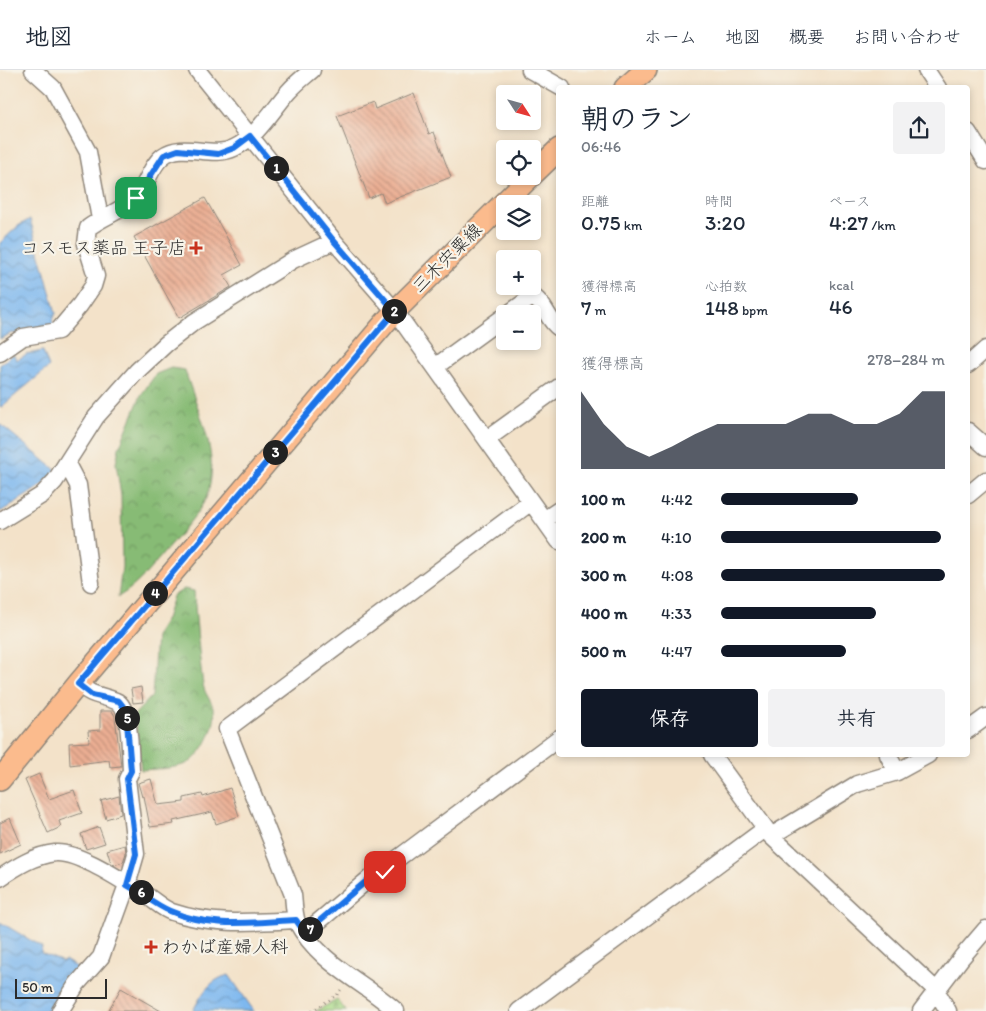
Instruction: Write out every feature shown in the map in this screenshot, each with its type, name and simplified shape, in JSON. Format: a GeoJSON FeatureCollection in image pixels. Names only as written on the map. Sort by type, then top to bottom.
{"type":"FeatureCollection","features":[{"type":"Feature","properties":{"kind":"main road"},"geometry":{"type":"LineString","coordinates":[[628,85],[646,70]]}},
{"type":"Feature","properties":{"kind":"main road","name":"三木宍粟線"},"geometry":{"type":"LineString","coordinates":[[541,167],[556,152]]}},
{"type":"Feature","properties":{"kind":"main road","name":"三木宍粟線"},"geometry":{"type":"LineString","coordinates":[[0,780],[78,684],[395,311],[523,185]]}},
{"type":"Feature","properties":{"kind":"street"},"geometry":{"type":"LineString","coordinates":[[33,70],[53,88],[88,152],[100,219]]}},
{"type":"Feature","properties":{"kind":"street"},"geometry":{"type":"LineString","coordinates":[[197,70],[334,241],[395,311],[556,536]]}},
{"type":"Feature","properties":{"kind":"street"},"geometry":{"type":"LineString","coordinates":[[0,353],[23,337],[58,331],[72,317],[93,286],[96,276],[86,244],[88,228],[100,219],[122,209],[136,198],[164,155],[178,150],[218,154],[234,148],[250,136],[291,89],[312,70]]}},
{"type":"Feature","properties":{"kind":"street"},"geometry":{"type":"LineString","coordinates":[[530,70],[557,85]]}},
{"type":"Feature","properties":{"kind":"street"},"geometry":{"type":"LineString","coordinates":[[926,70],[936,85]]}},
{"type":"Feature","properties":{"kind":"street"},"geometry":{"type":"LineString","coordinates":[[970,135],[986,161]]}},
{"type":"Feature","properties":{"kind":"street"},"geometry":{"type":"LineString","coordinates":[[0,521],[42,495],[67,464],[96,417],[137,370],[166,344],[194,322],[293,260],[334,241]]}},
{"type":"Feature","properties":{"kind":"street"},"geometry":{"type":"LineString","coordinates":[[520,305],[529,298],[535,298],[541,302],[556,326]]}},
{"type":"Feature","properties":{"kind":"street"},"geometry":{"type":"LineString","coordinates":[[435,367],[496,322]]}},
{"type":"Feature","properties":{"kind":"street"},"geometry":{"type":"LineString","coordinates":[[970,363],[986,349]]}},
{"type":"Feature","properties":{"kind":"street"},"geometry":{"type":"LineString","coordinates":[[486,439],[556,389]]}},
{"type":"Feature","properties":{"kind":"street"},"geometry":{"type":"LineString","coordinates":[[970,433],[986,447]]}},
{"type":"Feature","properties":{"kind":"street"},"geometry":{"type":"LineString","coordinates":[[67,464],[78,485],[91,583]]}},
{"type":"Feature","properties":{"kind":"street"},"geometry":{"type":"LineString","coordinates":[[970,493],[986,480]]}},
{"type":"Feature","properties":{"kind":"street"},"geometry":{"type":"LineString","coordinates":[[396,1011],[379,996],[350,978],[314,947],[301,927],[293,895],[227,729],[531,502]]}},
{"type":"Feature","properties":{"kind":"street"},"geometry":{"type":"LineString","coordinates":[[544,520],[556,512]]}},
{"type":"Feature","properties":{"kind":"street"},"geometry":{"type":"LineString","coordinates":[[60,1011],[77,984],[101,957],[136,854],[127,779],[131,771],[126,710],[119,701],[92,695],[78,684]]}},
{"type":"Feature","properties":{"kind":"street"},"geometry":{"type":"LineString","coordinates":[[0,878],[35,857],[55,853],[74,855],[169,911],[196,920],[301,927],[370,878],[385,872],[393,862],[556,740]]}},
{"type":"Feature","properties":{"kind":"street"},"geometry":{"type":"LineString","coordinates":[[713,757],[768,833],[936,990],[948,1011]]}},
{"type":"Feature","properties":{"kind":"street"},"geometry":{"type":"LineString","coordinates":[[889,757],[897,772]]}},
{"type":"Feature","properties":{"kind":"street"},"geometry":{"type":"LineString","coordinates":[[519,1011],[768,833],[856,784],[897,772],[924,757]]}},
{"type":"Feature","properties":{"kind":"street"},"geometry":{"type":"LineString","coordinates":[[921,1011],[986,929]]}},
{"type":"Feature","properties":{"kind":"path"},"geometry":{"type":"LineString","coordinates":[[312,1011],[337,995],[350,978]]}},
{"type":"Feature","properties":{"kind":"green space"},"geometry":{"type":"Polygon","coordinates":[[[171,368],[185,370],[201,416],[210,450],[210,482],[206,498],[189,523],[133,587],[118,597],[122,567],[121,496],[116,463],[119,448],[141,395],[156,374],[171,368]]]}},
{"type":"Feature","properties":{"kind":"green space"},"geometry":{"type":"Polygon","coordinates":[[[184,589],[194,591],[203,685],[212,704],[215,716],[211,732],[203,749],[192,761],[175,767],[141,770],[135,714],[152,696],[156,635],[166,619],[173,596],[184,589]]]}},
{"type":"Feature","properties":{"kind":"green space"},"geometry":{"type":"Polygon","coordinates":[[[337,1000],[346,1011],[316,1011],[337,1000]]]}},
{"type":"Feature","properties":{"kind":"water"},"geometry":{"type":"Polygon","coordinates":[[[30,219],[56,313],[52,322],[56,326],[18,334],[12,333],[0,339],[0,243],[18,226],[30,219]]]}},
{"type":"Feature","properties":{"kind":"water"},"geometry":{"type":"Polygon","coordinates":[[[43,351],[49,367],[0,408],[0,365],[13,354],[17,360],[27,354],[43,351]]]}},
{"type":"Feature","properties":{"kind":"water"},"geometry":{"type":"Polygon","coordinates":[[[0,424],[57,471],[40,487],[0,512],[0,424]]]}},
{"type":"Feature","properties":{"kind":"water"},"geometry":{"type":"Polygon","coordinates":[[[0,922],[42,947],[41,953],[63,962],[65,960],[81,970],[54,1011],[0,1011],[0,922]]]}},
{"type":"Feature","properties":{"kind":"water"},"geometry":{"type":"Polygon","coordinates":[[[229,975],[254,1011],[193,1011],[211,984],[229,975]]]}},
{"type":"Feature","properties":{"kind":"building"},"geometry":{"type":"Polygon","coordinates":[[[414,93],[429,134],[434,132],[451,177],[385,203],[381,193],[369,198],[337,116],[373,102],[375,109],[414,93]]]}},
{"type":"Feature","properties":{"kind":"building"},"geometry":{"type":"Polygon","coordinates":[[[205,198],[242,265],[224,275],[231,287],[179,318],[134,237],[205,198]]]}},
{"type":"Feature","properties":{"kind":"building"},"geometry":{"type":"Polygon","coordinates":[[[141,687],[143,702],[133,703],[131,689],[141,687]]]}},
{"type":"Feature","properties":{"kind":"building"},"geometry":{"type":"Polygon","coordinates":[[[100,711],[112,711],[115,716],[121,766],[110,767],[109,760],[70,765],[69,743],[89,742],[88,731],[100,730],[100,711]]]}},
{"type":"Feature","properties":{"kind":"building"},"geometry":{"type":"Polygon","coordinates":[[[39,774],[49,799],[74,790],[82,813],[59,821],[61,827],[48,833],[25,780],[39,774]]]}},
{"type":"Feature","properties":{"kind":"building"},"geometry":{"type":"Polygon","coordinates":[[[151,779],[158,805],[184,802],[184,798],[202,794],[203,797],[230,788],[239,816],[216,824],[212,812],[173,821],[174,824],[150,827],[144,796],[142,797],[138,783],[151,779]]]}},
{"type":"Feature","properties":{"kind":"building"},"geometry":{"type":"Polygon","coordinates":[[[119,796],[121,814],[106,819],[101,801],[119,796]]]}},
{"type":"Feature","properties":{"kind":"building"},"geometry":{"type":"Polygon","coordinates":[[[10,818],[21,844],[0,854],[0,823],[10,818]]]}},
{"type":"Feature","properties":{"kind":"building"},"geometry":{"type":"Polygon","coordinates":[[[99,827],[105,843],[86,849],[81,834],[99,827]]]}},
{"type":"Feature","properties":{"kind":"building"},"geometry":{"type":"Polygon","coordinates":[[[125,845],[126,853],[123,862],[114,865],[111,863],[107,850],[125,845]]]}},
{"type":"Feature","properties":{"kind":"building"},"geometry":{"type":"Polygon","coordinates":[[[121,988],[161,1011],[108,1011],[121,988]]]}},
{"type":"Feature","properties":{"kind":"place","name":"コスモス薬品 王子店"},"geometry":{"type":"Point","coordinates":[196,248]}},
{"type":"Feature","properties":{"kind":"place","name":"わかば産婦人科"},"geometry":{"type":"Point","coordinates":[151,947]}},
{"type":"Feature","properties":{"kind":"route"},"geometry":{"type":"LineString","coordinates":[[136,198],[164,155],[178,150],[218,154],[234,148],[250,136],[334,241],[395,311],[78,684],[92,695],[119,701],[126,710],[131,771],[127,779],[136,854],[127,885],[169,911],[196,920],[223,923],[296,920],[305,933],[329,910],[370,878],[385,872]]}}]}
